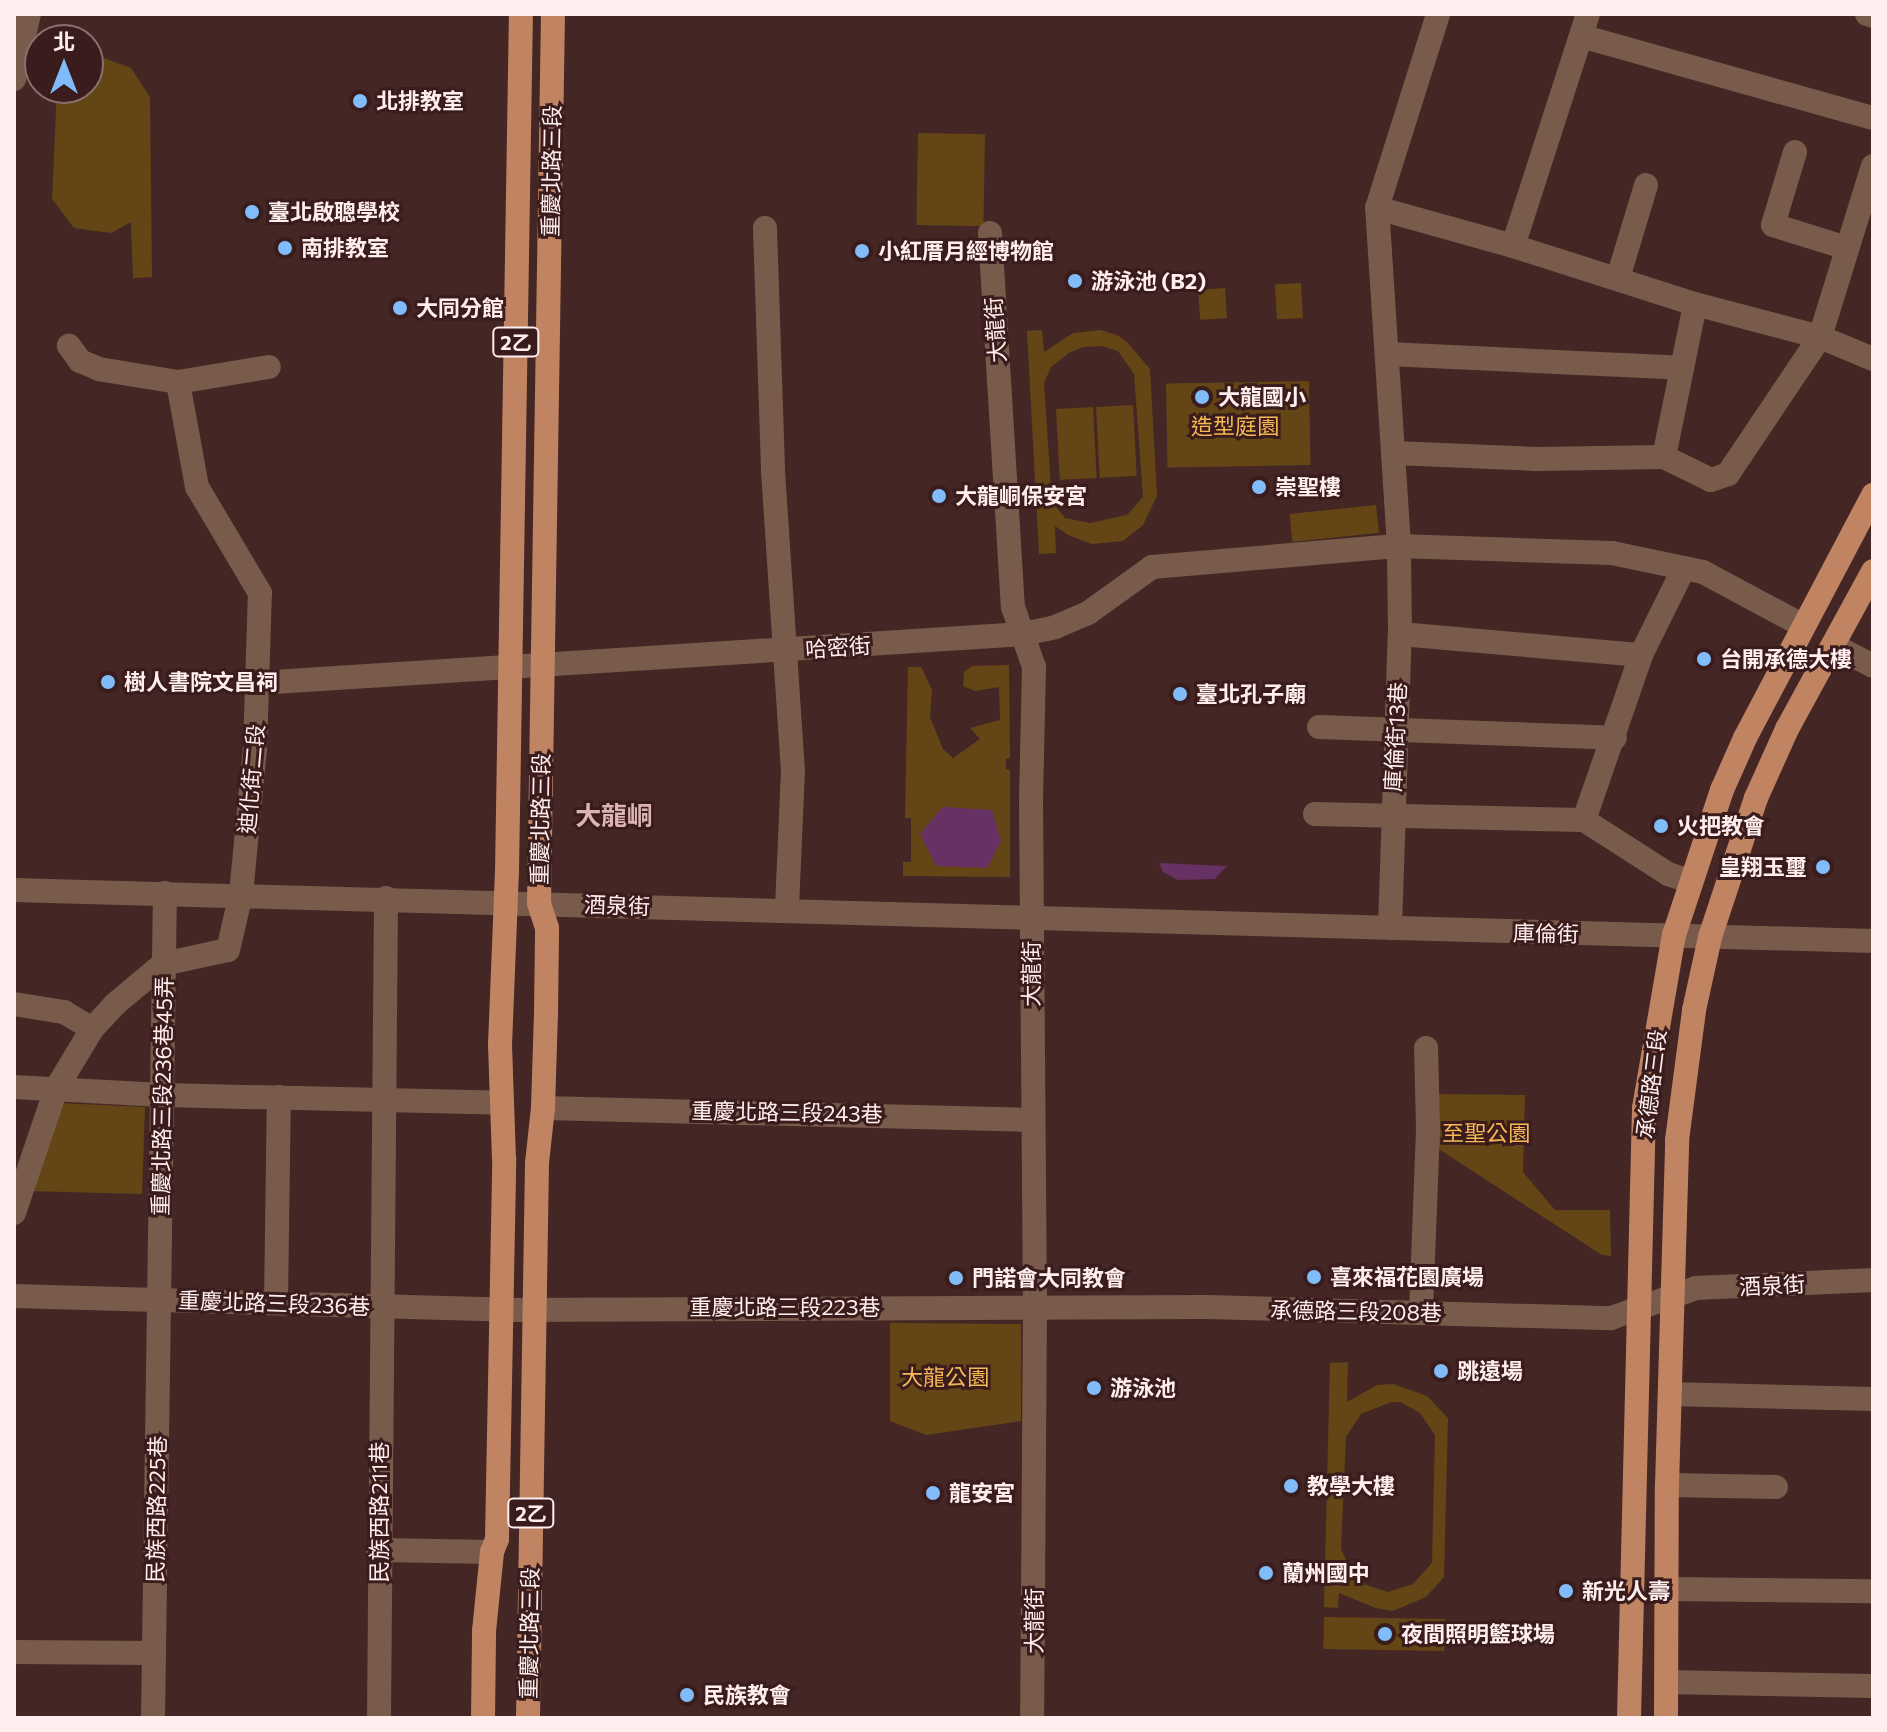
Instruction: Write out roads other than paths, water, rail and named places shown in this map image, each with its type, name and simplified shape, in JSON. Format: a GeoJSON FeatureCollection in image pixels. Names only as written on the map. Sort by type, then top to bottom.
{"type":"FeatureCollection","features":[{"type":"Feature","properties":{"kind":"main road","name":"重慶北路三段"},"geometry":{"type":"LineString","coordinates":[[483,1718],[484,1631],[492,1552],[497,1539],[521,14]]}},
{"type":"Feature","properties":{"kind":"main road","name":"重慶北路三段"},"geometry":{"type":"LineString","coordinates":[[528,1718],[537,1163],[543,1108],[547,928],[539,903],[553,14]]}},
{"type":"Feature","properties":{"kind":"main road","name":"承德路三段"},"geometry":{"type":"LineString","coordinates":[[1629,1718],[1644,1108],[1674,935],[1690,881],[1745,738],[1873,495]]}},
{"type":"Feature","properties":{"kind":"main road","name":"承德路三段"},"geometry":{"type":"LineString","coordinates":[[1666,1718],[1667,1485],[1677,1140],[1685,1064],[1710,937],[1756,798],[1787,729],[1873,571]]}},
{"type":"Feature","properties":{"kind":"street"},"geometry":{"type":"LineString","coordinates":[[14,79],[29,14]]}},
{"type":"Feature","properties":{"kind":"street"},"geometry":{"type":"LineString","coordinates":[[1438,14],[1377,208],[1513,246],[1695,304],[1820,337],[1873,359]]}},
{"type":"Feature","properties":{"kind":"street"},"geometry":{"type":"LineString","coordinates":[[1867,14],[1873,16]]}},
{"type":"Feature","properties":{"kind":"street"},"geometry":{"type":"LineString","coordinates":[[1513,246],[1584,25],[1873,118]]}},
{"type":"Feature","properties":{"kind":"street"},"geometry":{"type":"LineString","coordinates":[[1795,152],[1773,225],[1847,248]]}},
{"type":"Feature","properties":{"kind":"street"},"geometry":{"type":"LineString","coordinates":[[1394,453],[1535,459],[1664,457],[1711,480],[1728,474],[1820,337],[1873,166]]}},
{"type":"Feature","properties":{"kind":"street"},"geometry":{"type":"LineString","coordinates":[[1618,278],[1646,185]]}},
{"type":"Feature","properties":{"kind":"street","name":"庫倫街13巷"},"geometry":{"type":"LineString","coordinates":[[1377,208],[1399,546],[1400,634],[1391,815],[1390,928]]}},
{"type":"Feature","properties":{"kind":"street"},"geometry":{"type":"LineString","coordinates":[[765,228],[773,471],[793,770],[787,910]]}},
{"type":"Feature","properties":{"kind":"street","name":"大龍街"},"geometry":{"type":"LineString","coordinates":[[990,233],[1013,607],[1034,667],[1031,918],[1035,1306],[1032,1718]]}},
{"type":"Feature","properties":{"kind":"street"},"geometry":{"type":"LineString","coordinates":[[1664,457],[1695,304]]}},
{"type":"Feature","properties":{"kind":"street"},"geometry":{"type":"LineString","coordinates":[[69,346],[80,361],[99,369],[178,382],[269,367]]}},
{"type":"Feature","properties":{"kind":"street"},"geometry":{"type":"LineString","coordinates":[[1388,354],[1682,368]]}},
{"type":"Feature","properties":{"kind":"street","name":"迪化街二段"},"geometry":{"type":"LineString","coordinates":[[14,1213],[56,1089],[92,1029],[114,1005],[163,964],[228,950],[241,894],[258,683],[260,593],[197,487],[178,382]]}},
{"type":"Feature","properties":{"kind":"street","name":"哈密街"},"geometry":{"type":"LineString","coordinates":[[258,683],[1023,634],[1055,627],[1088,613],[1152,567],[1399,546],[1612,553],[1703,572],[1802,625]]}},
{"type":"Feature","properties":{"kind":"street"},"geometry":{"type":"LineString","coordinates":[[1584,820],[1615,738],[1641,655],[1684,568]]}},
{"type":"Feature","properties":{"kind":"street"},"geometry":{"type":"LineString","coordinates":[[1400,634],[1641,655]]}},
{"type":"Feature","properties":{"kind":"street"},"geometry":{"type":"LineString","coordinates":[[1833,645],[1873,666]]}},
{"type":"Feature","properties":{"kind":"street"},"geometry":{"type":"LineString","coordinates":[[1319,727],[1615,738]]}},
{"type":"Feature","properties":{"kind":"street"},"geometry":{"type":"LineString","coordinates":[[1315,814],[1584,820],[1668,874],[1690,881]]}},
{"type":"Feature","properties":{"kind":"street","name":"酒泉街"},"geometry":{"type":"LineString","coordinates":[[14,890],[1220,923]]}},
{"type":"Feature","properties":{"kind":"street","name":"重慶北路三段236巷45弄"},"geometry":{"type":"LineString","coordinates":[[159,1300],[165,893]]}},
{"type":"Feature","properties":{"kind":"street","name":"民族西路211巷"},"geometry":{"type":"LineString","coordinates":[[379,1718],[378,1550],[386,898]]}},
{"type":"Feature","properties":{"kind":"street","name":"庫倫街"},"geometry":{"type":"LineString","coordinates":[[1220,923],[1873,941]]}},
{"type":"Feature","properties":{"kind":"street"},"geometry":{"type":"LineString","coordinates":[[14,1004],[64,1012],[92,1029]]}},
{"type":"Feature","properties":{"kind":"street"},"geometry":{"type":"LineString","coordinates":[[1421,1312],[1428,1128],[1426,1048]]}},
{"type":"Feature","properties":{"kind":"street"},"geometry":{"type":"LineString","coordinates":[[14,1087],[162,1095],[502,1103]]}},
{"type":"Feature","properties":{"kind":"street"},"geometry":{"type":"LineString","coordinates":[[276,1303],[279,1097]]}},
{"type":"Feature","properties":{"kind":"street","name":"重慶北路三段243巷"},"geometry":{"type":"LineString","coordinates":[[543,1108],[1031,1120]]}},
{"type":"Feature","properties":{"kind":"street","name":"酒泉街"},"geometry":{"type":"LineString","coordinates":[[1673,1296],[1696,1288],[1873,1280]]}},
{"type":"Feature","properties":{"kind":"street","name":"重慶北路三段236巷"},"geometry":{"type":"LineString","coordinates":[[14,1296],[534,1309]]}},
{"type":"Feature","properties":{"kind":"street","name":"承德路三段208巷"},"geometry":{"type":"LineString","coordinates":[[1035,1306],[1611,1318],[1673,1296]]}},
{"type":"Feature","properties":{"kind":"street","name":"民族西路225巷"},"geometry":{"type":"LineString","coordinates":[[153,1718],[159,1300]]}},
{"type":"Feature","properties":{"kind":"street","name":"重慶北路三段223巷"},"geometry":{"type":"LineString","coordinates":[[534,1309],[1035,1306]]}},
{"type":"Feature","properties":{"kind":"street"},"geometry":{"type":"LineString","coordinates":[[1670,1394],[1873,1399]]}},
{"type":"Feature","properties":{"kind":"street"},"geometry":{"type":"LineString","coordinates":[[1667,1485],[1776,1487]]}},
{"type":"Feature","properties":{"kind":"street"},"geometry":{"type":"LineString","coordinates":[[378,1550],[492,1552]]}},
{"type":"Feature","properties":{"kind":"street"},"geometry":{"type":"LineString","coordinates":[[1667,1589],[1873,1591]]}},
{"type":"Feature","properties":{"kind":"street"},"geometry":{"type":"LineString","coordinates":[[14,1652],[154,1653]]}},
{"type":"Feature","properties":{"kind":"street"},"geometry":{"type":"LineString","coordinates":[[1667,1682],[1873,1686]]}},
{"type":"Feature","properties":{"kind":"place","name":"北排教室"},"geometry":{"type":"Point","coordinates":[360,101]}},
{"type":"Feature","properties":{"kind":"place","name":"臺北啟聰學校"},"geometry":{"type":"Point","coordinates":[252,212]}},
{"type":"Feature","properties":{"kind":"place","name":"南排教室"},"geometry":{"type":"Point","coordinates":[285,248]}},
{"type":"Feature","properties":{"kind":"place","name":"小紅厝月經博物館"},"geometry":{"type":"Point","coordinates":[862,251]}},
{"type":"Feature","properties":{"kind":"place","name":"游泳池 (B2)"},"geometry":{"type":"Point","coordinates":[1075,281]}},
{"type":"Feature","properties":{"kind":"place","name":"大同分館"},"geometry":{"type":"Point","coordinates":[400,308]}},
{"type":"Feature","properties":{"kind":"place","name":"大龍國小"},"geometry":{"type":"Point","coordinates":[1202,397]}},
{"type":"Feature","properties":{"kind":"place","name":"崇聖樓"},"geometry":{"type":"Point","coordinates":[1259,487]}},
{"type":"Feature","properties":{"kind":"place","name":"大龍峒保安宮"},"geometry":{"type":"Point","coordinates":[939,496]}},
{"type":"Feature","properties":{"kind":"place","name":"台開承德大樓"},"geometry":{"type":"Point","coordinates":[1704,659]}},
{"type":"Feature","properties":{"kind":"place","name":"樹人書院文昌祠"},"geometry":{"type":"Point","coordinates":[108,682]}},
{"type":"Feature","properties":{"kind":"place","name":"臺北孔子廟"},"geometry":{"type":"Point","coordinates":[1180,694]}},
{"type":"Feature","properties":{"kind":"place","name":"火把教會"},"geometry":{"type":"Point","coordinates":[1661,826]}},
{"type":"Feature","properties":{"kind":"place","name":"皇翔玉璽"},"geometry":{"type":"Point","coordinates":[1823,867]}},
{"type":"Feature","properties":{"kind":"place","name":"喜來福花園廣場"},"geometry":{"type":"Point","coordinates":[1314,1277]}},
{"type":"Feature","properties":{"kind":"place","name":"門諾會大同教會"},"geometry":{"type":"Point","coordinates":[956,1278]}},
{"type":"Feature","properties":{"kind":"place","name":"跳遠場"},"geometry":{"type":"Point","coordinates":[1441,1371]}},
{"type":"Feature","properties":{"kind":"place","name":"游泳池"},"geometry":{"type":"Point","coordinates":[1094,1388]}},
{"type":"Feature","properties":{"kind":"place","name":"教學大樓"},"geometry":{"type":"Point","coordinates":[1291,1486]}},
{"type":"Feature","properties":{"kind":"place","name":"龍安宮"},"geometry":{"type":"Point","coordinates":[933,1493]}},
{"type":"Feature","properties":{"kind":"place","name":"蘭州國中"},"geometry":{"type":"Point","coordinates":[1266,1573]}},
{"type":"Feature","properties":{"kind":"place","name":"新光人壽"},"geometry":{"type":"Point","coordinates":[1566,1591]}},
{"type":"Feature","properties":{"kind":"place","name":"夜間照明籃球場"},"geometry":{"type":"Point","coordinates":[1385,1634]}},
{"type":"Feature","properties":{"kind":"place","name":"民族教會"},"geometry":{"type":"Point","coordinates":[687,1695]}},
{"type":"Feature","properties":{"kind":"district","name":"大龍峒"},"geometry":{"type":"Point","coordinates":[614,815]}},
{"type":"Feature","properties":{"kind":"park label","name":"造型庭園"},"geometry":{"type":"Point","coordinates":[1235,426]}},
{"type":"Feature","properties":{"kind":"park label","name":"至聖公園"},"geometry":{"type":"Point","coordinates":[1486,1133]}},
{"type":"Feature","properties":{"kind":"park label","name":"大龍公園"},"geometry":{"type":"Point","coordinates":[945,1377]}}]}
